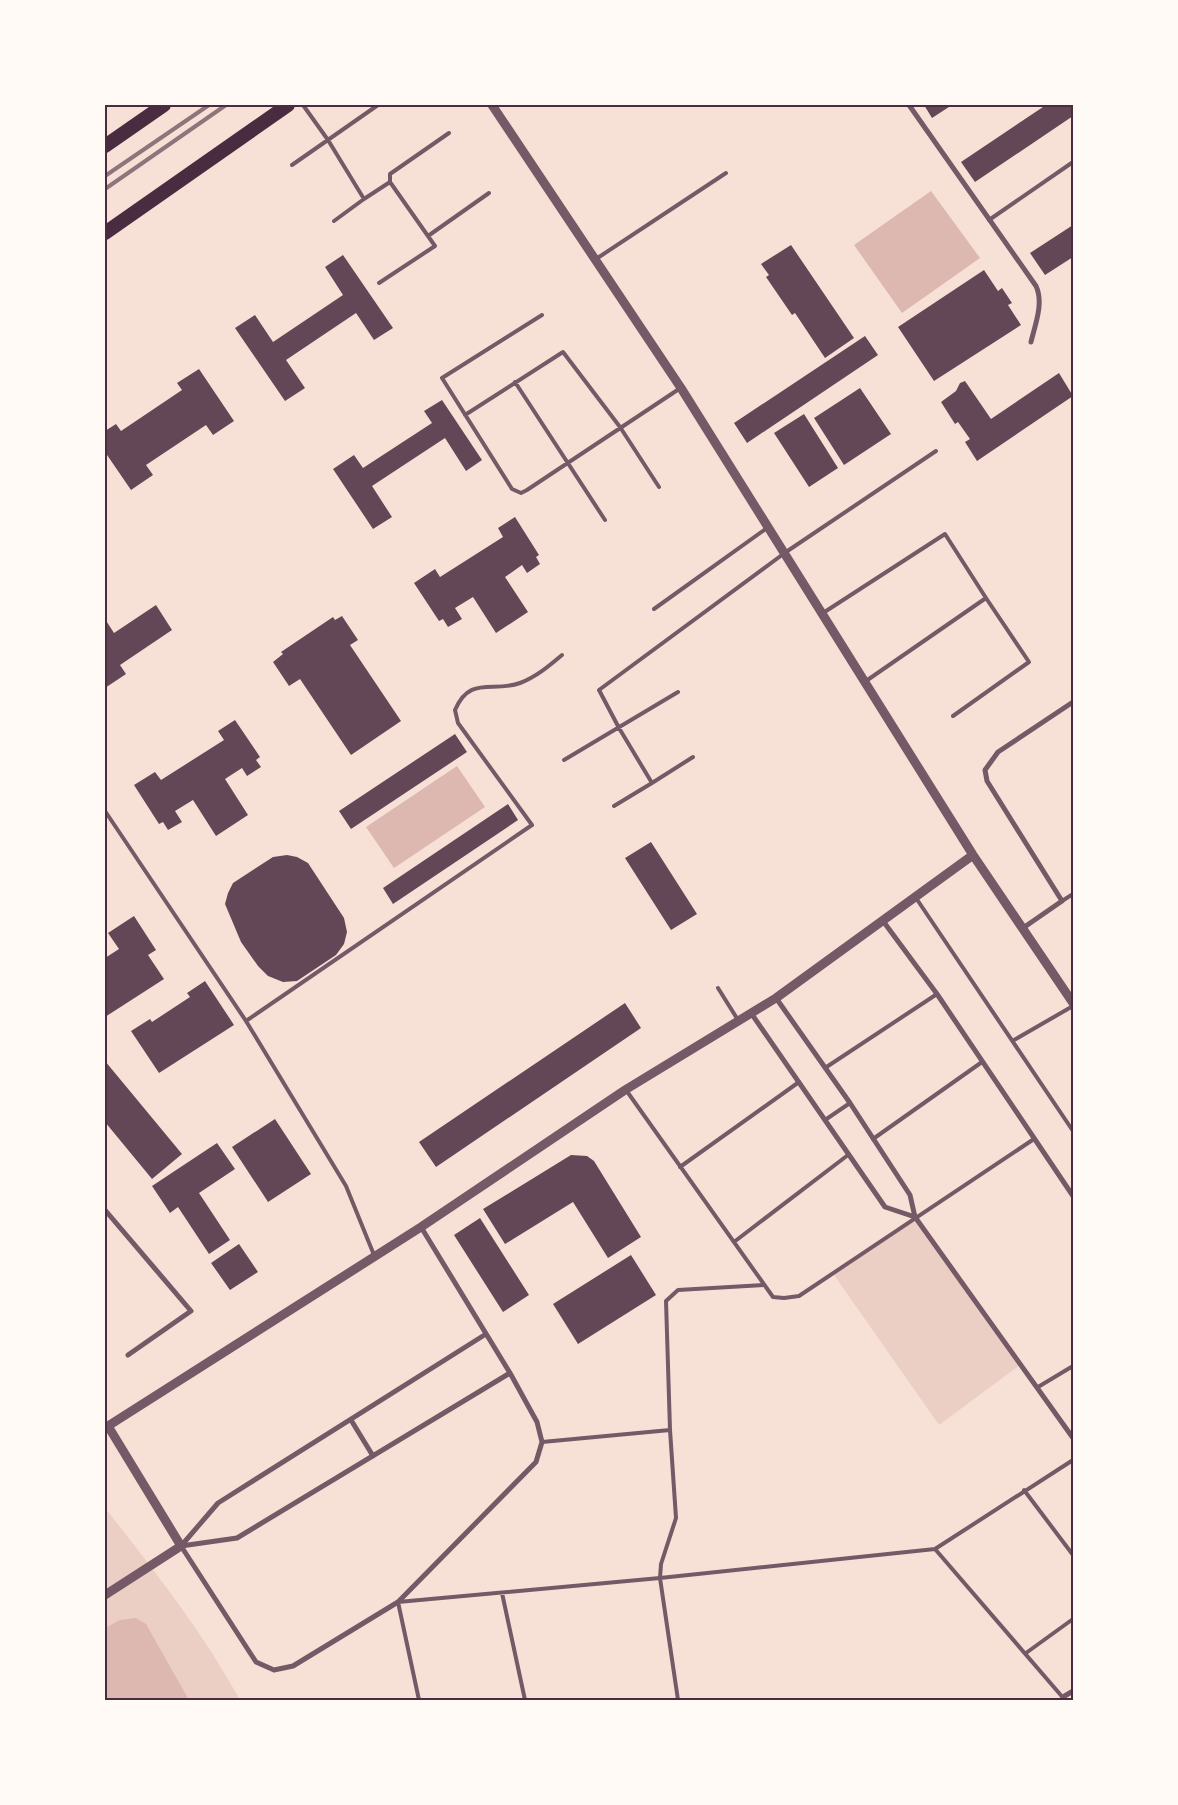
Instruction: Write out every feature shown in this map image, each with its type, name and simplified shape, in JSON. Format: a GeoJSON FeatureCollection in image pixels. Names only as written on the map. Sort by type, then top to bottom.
{"type":"FeatureCollection","features":[{"type":"Feature","properties":{"kind":"highway"},"geometry":{"type":"LineString","coordinates":[[105,146],[164,105]]}},
{"type":"Feature","properties":{"kind":"highway"},"geometry":{"type":"LineString","coordinates":[[105,233],[288,105]]}},
{"type":"Feature","properties":{"kind":"street"},"geometry":{"type":"LineString","coordinates":[[492,105],[681,388],[786,552],[973,855],[1073,1004]]}},
{"type":"Feature","properties":{"kind":"street"},"geometry":{"type":"LineString","coordinates":[[909,105],[1039,293],[1036,324],[1031,342]]}},
{"type":"Feature","properties":{"kind":"street"},"geometry":{"type":"LineString","coordinates":[[1023,928],[1062,900],[987,781],[985,770],[998,752],[1073,702]]}},
{"type":"Feature","properties":{"kind":"street"},"geometry":{"type":"LineString","coordinates":[[421,1227],[510,1373],[537,1422],[542,1442],[536,1462],[398,1602],[293,1666],[274,1670],[256,1662],[180,1546],[107,1423],[421,1227],[625,1090],[776,998],[973,855]]}},
{"type":"Feature","properties":{"kind":"street"},"geometry":{"type":"LineString","coordinates":[[883,921],[937,994],[1073,1196]]}},
{"type":"Feature","properties":{"kind":"street"},"geometry":{"type":"LineString","coordinates":[[776,998],[850,1103],[910,1195],[915,1217],[1073,1438]]}},
{"type":"Feature","properties":{"kind":"street"},"geometry":{"type":"LineString","coordinates":[[751,1013],[885,1207],[915,1217]]}},
{"type":"Feature","properties":{"kind":"street"},"geometry":{"type":"LineString","coordinates":[[105,1210],[191,1311],[128,1355]]}},
{"type":"Feature","properties":{"kind":"street"},"geometry":{"type":"LineString","coordinates":[[105,1595],[180,1546],[218,1504],[486,1334]]}},
{"type":"Feature","properties":{"kind":"street"},"geometry":{"type":"LineString","coordinates":[[180,1546],[237,1538],[510,1373]]}},
{"type":"Feature","properties":{"kind":"street"},"geometry":{"type":"LineString","coordinates":[[351,1420],[373,1456]]}},
{"type":"Feature","properties":{"kind":"street"},"geometry":{"type":"LineString","coordinates":[[1064,1699],[1073,1691]]}},
{"type":"Feature","properties":{"kind":"lane"},"geometry":{"type":"LineString","coordinates":[[303,105],[328,140],[364,200]]}},
{"type":"Feature","properties":{"kind":"lane"},"geometry":{"type":"LineString","coordinates":[[292,165],[378,105]]}},
{"type":"Feature","properties":{"kind":"lane"},"geometry":{"type":"LineString","coordinates":[[379,283],[435,246],[390,182],[390,174],[449,133]]}},
{"type":"Feature","properties":{"kind":"lane"},"geometry":{"type":"LineString","coordinates":[[989,220],[1073,162]]}},
{"type":"Feature","properties":{"kind":"lane"},"geometry":{"type":"LineString","coordinates":[[594,260],[726,173]]}},
{"type":"Feature","properties":{"kind":"lane"},"geometry":{"type":"LineString","coordinates":[[334,221],[390,182]]}},
{"type":"Feature","properties":{"kind":"lane"},"geometry":{"type":"LineString","coordinates":[[428,236],[489,194]]}},
{"type":"Feature","properties":{"kind":"lane"},"geometry":{"type":"LineString","coordinates":[[542,315],[442,378],[512,490],[521,493],[681,388]]}},
{"type":"Feature","properties":{"kind":"lane"},"geometry":{"type":"LineString","coordinates":[[465,415],[563,352],[620,427],[659,487]]}},
{"type":"Feature","properties":{"kind":"lane"},"geometry":{"type":"LineString","coordinates":[[515,382],[605,520]]}},
{"type":"Feature","properties":{"kind":"lane"},"geometry":{"type":"LineString","coordinates":[[652,783],[618,728],[599,690],[786,552],[936,451]]}},
{"type":"Feature","properties":{"kind":"lane"},"geometry":{"type":"LineString","coordinates":[[654,609],[769,527]]}},
{"type":"Feature","properties":{"kind":"lane"},"geometry":{"type":"LineString","coordinates":[[823,613],[946,534],[1029,662],[953,716]]}},
{"type":"Feature","properties":{"kind":"lane"},"geometry":{"type":"LineString","coordinates":[[866,681],[986,598]]}},
{"type":"Feature","properties":{"kind":"lane"},"geometry":{"type":"LineString","coordinates":[[246,1021],[532,825],[458,723],[455,710],[466,692],[476,687],[519,683],[538,674],[562,655]]}},
{"type":"Feature","properties":{"kind":"lane"},"geometry":{"type":"LineString","coordinates":[[564,760],[678,692]]}},
{"type":"Feature","properties":{"kind":"lane"},"geometry":{"type":"LineString","coordinates":[[614,806],[694,757]]}},
{"type":"Feature","properties":{"kind":"lane"},"geometry":{"type":"LineString","coordinates":[[105,811],[246,1021],[346,1186],[374,1255]]}},
{"type":"Feature","properties":{"kind":"lane"},"geometry":{"type":"LineString","coordinates":[[1062,900],[1073,894]]}},
{"type":"Feature","properties":{"kind":"lane"},"geometry":{"type":"LineString","coordinates":[[915,896],[1014,1040],[1073,1131]]}},
{"type":"Feature","properties":{"kind":"lane"},"geometry":{"type":"LineString","coordinates":[[718,988],[738,1020]]}},
{"type":"Feature","properties":{"kind":"lane"},"geometry":{"type":"LineString","coordinates":[[825,1068],[937,994]]}},
{"type":"Feature","properties":{"kind":"lane"},"geometry":{"type":"LineString","coordinates":[[1014,1040],[1073,1004]]}},
{"type":"Feature","properties":{"kind":"lane"},"geometry":{"type":"LineString","coordinates":[[873,1139],[982,1062]]}},
{"type":"Feature","properties":{"kind":"lane"},"geometry":{"type":"LineString","coordinates":[[680,1167],[799,1082]]}},
{"type":"Feature","properties":{"kind":"lane"},"geometry":{"type":"LineString","coordinates":[[625,1090],[773,1297],[798,1296],[1034,1139]]}},
{"type":"Feature","properties":{"kind":"lane"},"geometry":{"type":"LineString","coordinates":[[825,1120],[850,1103]]}},
{"type":"Feature","properties":{"kind":"lane"},"geometry":{"type":"LineString","coordinates":[[734,1242],[848,1155]]}},
{"type":"Feature","properties":{"kind":"lane"},"geometry":{"type":"LineString","coordinates":[[678,1700],[660,1578],[662,1564],[676,1518],[670,1430],[666,1301],[671,1294],[678,1290],[764,1285]]}},
{"type":"Feature","properties":{"kind":"lane"},"geometry":{"type":"LineString","coordinates":[[1038,1387],[1073,1366]]}},
{"type":"Feature","properties":{"kind":"lane"},"geometry":{"type":"LineString","coordinates":[[542,1442],[670,1430]]}},
{"type":"Feature","properties":{"kind":"lane"},"geometry":{"type":"LineString","coordinates":[[419,1700],[398,1602],[660,1578],[935,1549],[1073,1460]]}},
{"type":"Feature","properties":{"kind":"lane"},"geometry":{"type":"LineString","coordinates":[[1024,1490],[1073,1555]]}},
{"type":"Feature","properties":{"kind":"lane"},"geometry":{"type":"LineString","coordinates":[[935,1549],[1064,1699]]}},
{"type":"Feature","properties":{"kind":"lane"},"geometry":{"type":"LineString","coordinates":[[502,1593],[525,1700]]}},
{"type":"Feature","properties":{"kind":"lane"},"geometry":{"type":"LineString","coordinates":[[1026,1653],[1073,1619]]}},
{"type":"Feature","properties":{"kind":"shaded area"},"geometry":{"type":"Polygon","coordinates":[[[931,191],[980,258],[902,313],[854,245],[931,191]]]}},
{"type":"Feature","properties":{"kind":"shaded area"},"geometry":{"type":"Polygon","coordinates":[[[457,766],[485,807],[394,868],[366,827],[457,766]]]}},
{"type":"Feature","properties":{"kind":"shaded area"},"geometry":{"type":"Polygon","coordinates":[[[914,1221],[1020,1365],[939,1425],[834,1275],[914,1221]]]}},
{"type":"Feature","properties":{"kind":"shaded area"},"geometry":{"type":"Polygon","coordinates":[[[105,1508],[194,1625],[240,1700],[105,1700],[105,1508]]]}},
{"type":"Feature","properties":{"kind":"shaded area"},"geometry":{"type":"Polygon","coordinates":[[[136,1618],[146,1624],[189,1700],[105,1700],[105,1628],[120,1620],[136,1618]]]}},
{"type":"Feature","properties":{"kind":"building"},"geometry":{"type":"Polygon","coordinates":[[[924,105],[952,105],[932,118],[924,105]]]}},
{"type":"Feature","properties":{"kind":"building"},"geometry":{"type":"Polygon","coordinates":[[[1046,105],[1073,105],[1073,116],[975,182],[961,162],[1046,105]]]}},
{"type":"Feature","properties":{"kind":"building"},"geometry":{"type":"Polygon","coordinates":[[[1073,225],[1073,257],[1045,275],[1030,253],[1073,225]]]}},
{"type":"Feature","properties":{"kind":"building"},"geometry":{"type":"Polygon","coordinates":[[[791,245],[854,338],[825,358],[795,313],[792,315],[766,277],[769,275],[761,264],[791,245]]]}},
{"type":"Feature","properties":{"kind":"building"},"geometry":{"type":"Polygon","coordinates":[[[343,255],[393,328],[374,340],[356,313],[286,360],[305,388],[285,401],[235,328],[255,315],[273,342],[343,295],[325,267],[343,255]]]}},
{"type":"Feature","properties":{"kind":"building"},"geometry":{"type":"Polygon","coordinates":[[[984,270],[998,291],[1002,288],[1012,303],[1008,305],[1021,325],[934,381],[898,327],[984,270]]]}},
{"type":"Feature","properties":{"kind":"building"},"geometry":{"type":"Polygon","coordinates":[[[865,336],[878,355],[747,443],[734,423],[865,336]]]}},
{"type":"Feature","properties":{"kind":"building"},"geometry":{"type":"Polygon","coordinates":[[[199,369],[234,421],[213,435],[206,425],[146,465],[153,475],[131,490],[105,452],[105,431],[116,424],[121,431],[182,390],[177,383],[199,369]]]}},
{"type":"Feature","properties":{"kind":"building"},"geometry":{"type":"Polygon","coordinates":[[[1059,373],[1073,396],[977,461],[965,442],[970,439],[958,422],[955,424],[941,402],[956,391],[960,383],[965,381],[991,419],[1059,373]]]}},
{"type":"Feature","properties":{"kind":"building"},"geometry":{"type":"Polygon","coordinates":[[[860,388],[891,434],[844,465],[814,418],[860,388]]]}},
{"type":"Feature","properties":{"kind":"building"},"geometry":{"type":"Polygon","coordinates":[[[442,400],[482,460],[466,471],[445,438],[372,486],[392,517],[373,529],[333,469],[354,455],[363,468],[432,423],[424,411],[442,400]]]}},
{"type":"Feature","properties":{"kind":"building"},"geometry":{"type":"Polygon","coordinates":[[[804,414],[838,468],[809,487],[774,433],[804,414]]]}},
{"type":"Feature","properties":{"kind":"building"},"geometry":{"type":"Polygon","coordinates":[[[515,517],[539,555],[536,557],[540,564],[527,573],[522,565],[505,577],[528,612],[496,633],[473,597],[455,608],[462,619],[448,627],[443,619],[439,621],[414,583],[435,569],[440,577],[503,537],[498,528],[515,517]]]}},
{"type":"Feature","properties":{"kind":"building"},"geometry":{"type":"Polygon","coordinates":[[[156,605],[172,630],[120,665],[126,674],[105,688],[105,619],[114,633],[156,605]]]}},
{"type":"Feature","properties":{"kind":"building"},"geometry":{"type":"Polygon","coordinates":[[[342,616],[358,640],[350,645],[401,721],[351,755],[300,679],[289,686],[273,662],[283,654],[281,652],[333,617],[335,620],[342,616]]]}},
{"type":"Feature","properties":{"kind":"building"},"geometry":{"type":"Polygon","coordinates":[[[235,720],[260,757],[256,760],[261,767],[247,776],[242,768],[225,779],[248,815],[216,836],[193,800],[175,811],[182,822],[168,830],[163,822],[159,824],[134,785],[155,772],[161,780],[224,740],[218,731],[235,720]]]}},
{"type":"Feature","properties":{"kind":"building"},"geometry":{"type":"Polygon","coordinates":[[[455,734],[467,752],[351,829],[339,811],[455,734]]]}},
{"type":"Feature","properties":{"kind":"building"},"geometry":{"type":"Polygon","coordinates":[[[508,804],[518,820],[393,904],[383,888],[508,804]]]}},
{"type":"Feature","properties":{"kind":"building"},"geometry":{"type":"Polygon","coordinates":[[[651,842],[697,914],[671,930],[625,858],[651,842]]]}},
{"type":"Feature","properties":{"kind":"building"},"geometry":{"type":"Polygon","coordinates":[[[287,855],[297,857],[308,863],[344,918],[347,932],[344,944],[336,955],[297,981],[283,982],[268,976],[258,966],[241,942],[225,904],[233,883],[273,857],[287,855]]]}},
{"type":"Feature","properties":{"kind":"building"},"geometry":{"type":"Polygon","coordinates":[[[134,916],[156,950],[148,955],[164,979],[105,1017],[105,958],[119,949],[108,933],[134,916]]]}},
{"type":"Feature","properties":{"kind":"building"},"geometry":{"type":"Polygon","coordinates":[[[205,981],[234,1025],[159,1073],[131,1031],[150,1019],[152,1022],[190,997],[187,993],[205,981]]]}},
{"type":"Feature","properties":{"kind":"building"},"geometry":{"type":"Polygon","coordinates":[[[625,1003],[641,1028],[436,1167],[419,1142],[625,1003]]]}},
{"type":"Feature","properties":{"kind":"building"},"geometry":{"type":"Polygon","coordinates":[[[105,1061],[182,1154],[152,1179],[105,1122],[105,1061]]]}},
{"type":"Feature","properties":{"kind":"building"},"geometry":{"type":"Polygon","coordinates":[[[275,1119],[311,1174],[268,1202],[232,1147],[275,1119]]]}},
{"type":"Feature","properties":{"kind":"building"},"geometry":{"type":"Polygon","coordinates":[[[217,1143],[235,1169],[199,1193],[230,1240],[209,1254],[178,1207],[170,1213],[152,1186],[217,1143]]]}},
{"type":"Feature","properties":{"kind":"building"},"geometry":{"type":"Polygon","coordinates":[[[571,1155],[587,1156],[594,1161],[641,1237],[608,1258],[573,1202],[505,1244],[483,1209],[571,1155]]]}},
{"type":"Feature","properties":{"kind":"building"},"geometry":{"type":"Polygon","coordinates":[[[480,1218],[529,1295],[503,1312],[454,1235],[480,1218]]]}},
{"type":"Feature","properties":{"kind":"building"},"geometry":{"type":"Polygon","coordinates":[[[239,1244],[258,1272],[230,1290],[211,1263],[239,1244]]]}},
{"type":"Feature","properties":{"kind":"building"},"geometry":{"type":"Polygon","coordinates":[[[631,1255],[656,1295],[578,1344],[553,1304],[631,1255]]]}},
{"type":"Feature","properties":{"kind":"railway"},"geometry":{"type":"LineString","coordinates":[[105,176],[209,105]]}},
{"type":"Feature","properties":{"kind":"railway"},"geometry":{"type":"LineString","coordinates":[[105,189],[226,105]]}}]}
